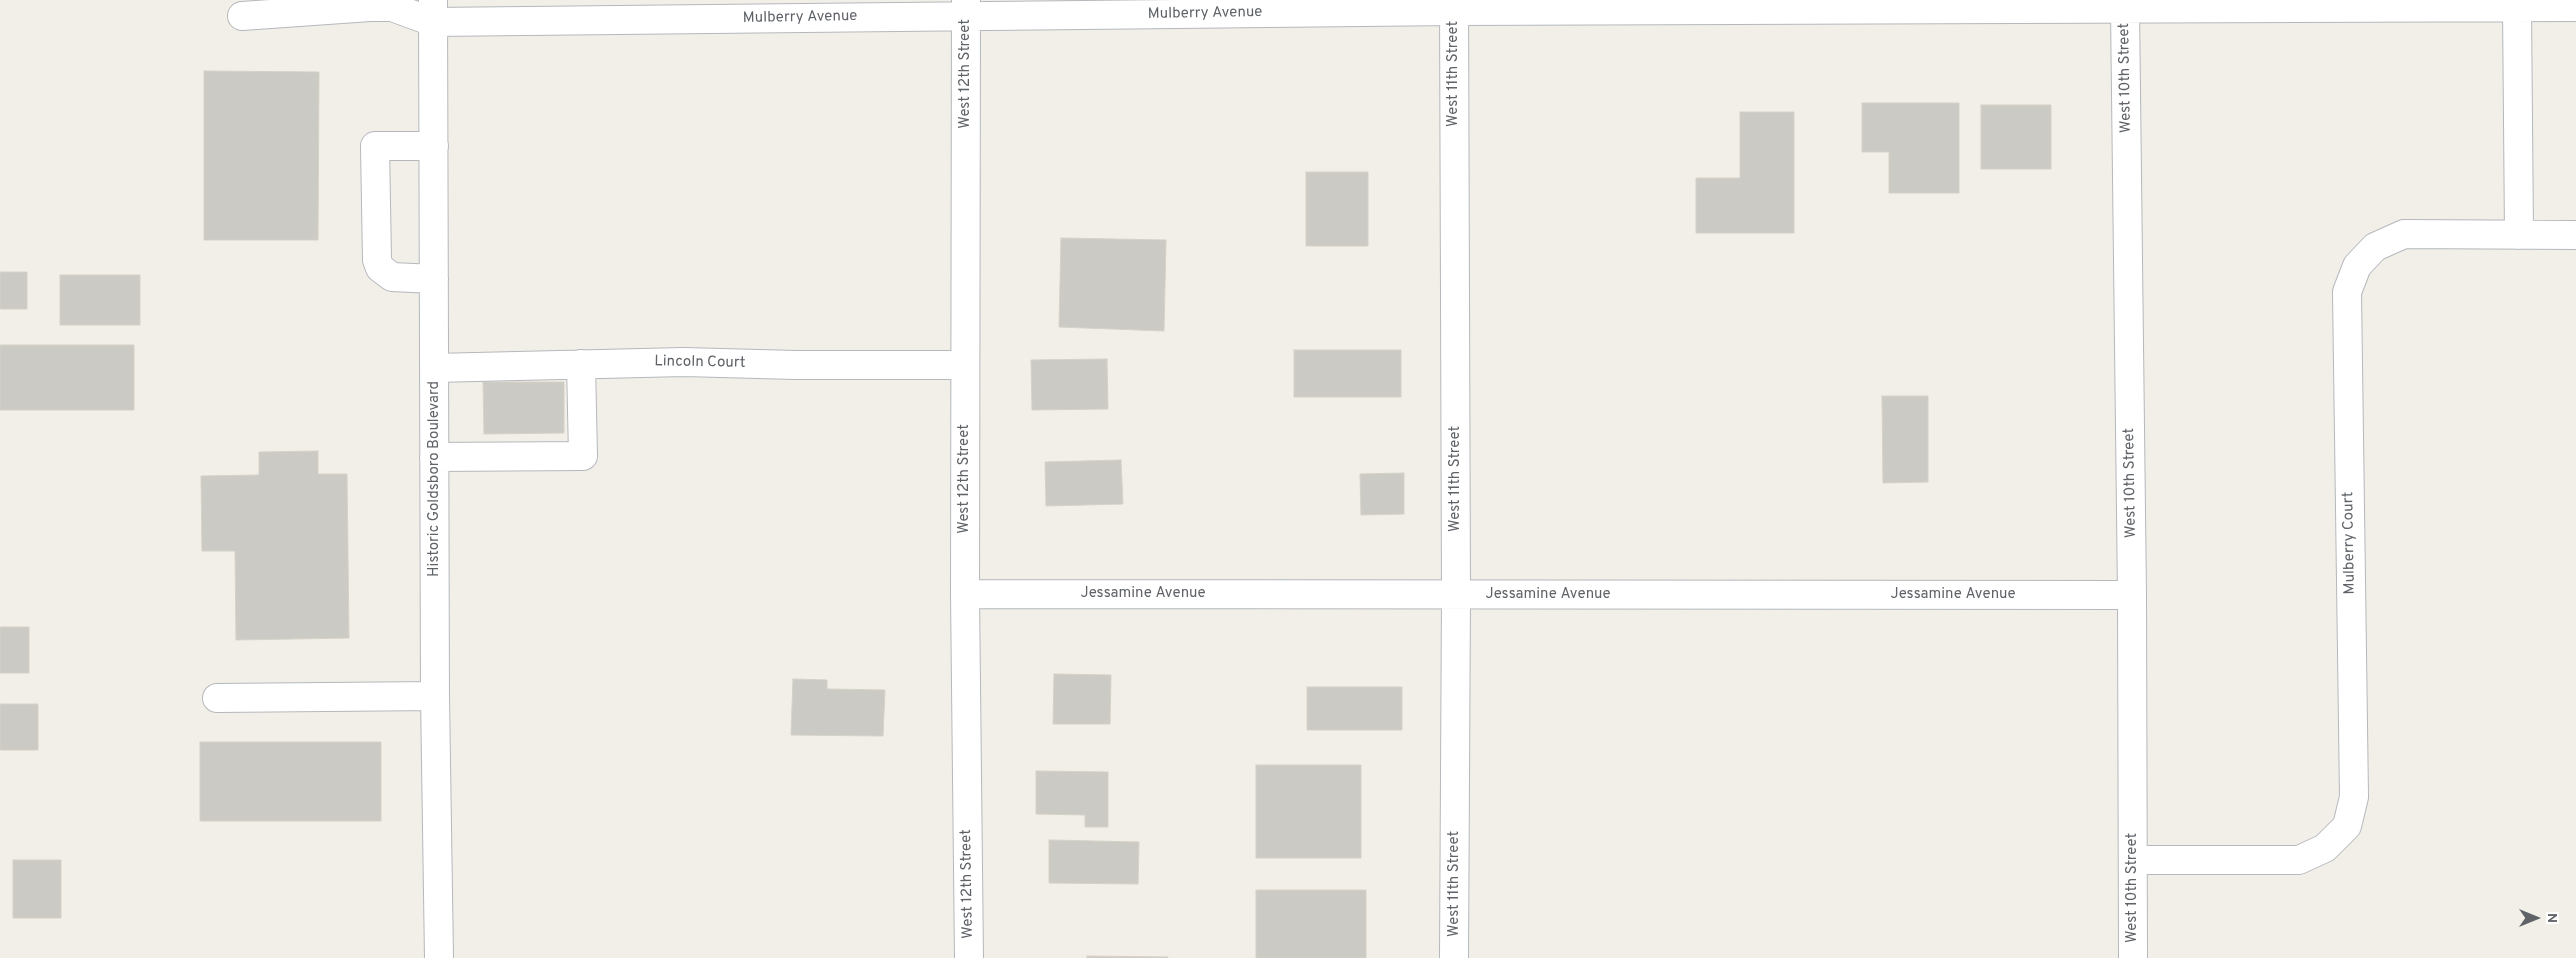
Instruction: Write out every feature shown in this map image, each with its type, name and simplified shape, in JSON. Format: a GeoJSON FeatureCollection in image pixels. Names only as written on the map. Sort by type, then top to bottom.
{"type":"FeatureCollection","features":[{"type":"Feature","properties":{"kind":"street","name":"Mulberry Avenue"},"geometry":{"type":"LineString","coordinates":[[433,11],[1454,5],[1802,5],[2125,9],[2365,5],[2576,7]]}},
{"type":"Feature","properties":{"kind":"street","name":"West 11th Street"},"geometry":{"type":"LineString","coordinates":[[1454,5],[1456,595],[1454,958]]}},
{"type":"Feature","properties":{"kind":"street"},"geometry":{"type":"LineString","coordinates":[[242,16],[392,6],[433,11]]}},
{"type":"Feature","properties":{"kind":"street"},"geometry":{"type":"LineString","coordinates":[[2517,7],[2519,235]]}},
{"type":"Feature","properties":{"kind":"street","name":"West 12th Street"},"geometry":{"type":"LineString","coordinates":[[966,8],[965,594],[969,958]]}},
{"type":"Feature","properties":{"kind":"street","name":"West 10th Street"},"geometry":{"type":"LineString","coordinates":[[2125,9],[2132,595],[2133,958]]}},
{"type":"Feature","properties":{"kind":"street","name":"Historic Goldsboro Boulevard"},"geometry":{"type":"LineString","coordinates":[[433,11],[435,696],[439,958]]}},
{"type":"Feature","properties":{"kind":"street"},"geometry":{"type":"LineString","coordinates":[[434,146],[375,146],[375,252],[380,268],[392,277],[434,279]]}},
{"type":"Feature","properties":{"kind":"street","name":"Mulberry Court"},"geometry":{"type":"LineString","coordinates":[[2133,860],[2299,860],[2325,848],[2347,826],[2354,797],[2347,292],[2357,266],[2375,248],[2404,234],[2576,235]]}},
{"type":"Feature","properties":{"kind":"street","name":"Lincoln Court"},"geometry":{"type":"LineString","coordinates":[[434,368],[684,362],[796,365],[965,365]]}},
{"type":"Feature","properties":{"kind":"street"},"geometry":{"type":"LineString","coordinates":[[434,457],[583,456],[580,364]]}},
{"type":"Feature","properties":{"kind":"street","name":"Jessamine Avenue"},"geometry":{"type":"LineString","coordinates":[[965,594],[2132,595]]}},
{"type":"Feature","properties":{"kind":"street"},"geometry":{"type":"LineString","coordinates":[[218,698],[435,696]]}},
{"type":"Feature","properties":{"kind":"building"},"geometry":{"type":"Polygon","coordinates":[[[204,71],[319,72],[318,240],[204,240],[204,71]]]}},
{"type":"Feature","properties":{"kind":"building"},"geometry":{"type":"Polygon","coordinates":[[[1862,103],[1959,103],[1959,193],[1889,193],[1889,152],[1862,152],[1862,103]]]}},
{"type":"Feature","properties":{"kind":"building"},"geometry":{"type":"Polygon","coordinates":[[[1981,105],[2051,105],[2051,169],[1981,169],[1981,105]]]}},
{"type":"Feature","properties":{"kind":"building"},"geometry":{"type":"Polygon","coordinates":[[[1740,112],[1794,112],[1794,233],[1696,233],[1696,178],[1740,178],[1740,112]]]}},
{"type":"Feature","properties":{"kind":"building"},"geometry":{"type":"Polygon","coordinates":[[[1306,172],[1368,172],[1368,246],[1306,246],[1306,172]]]}},
{"type":"Feature","properties":{"kind":"building"},"geometry":{"type":"Polygon","coordinates":[[[1061,238],[1166,240],[1164,331],[1059,327],[1061,238]]]}},
{"type":"Feature","properties":{"kind":"building"},"geometry":{"type":"Polygon","coordinates":[[[0,272],[27,272],[27,309],[0,309],[0,272]]]}},
{"type":"Feature","properties":{"kind":"building"},"geometry":{"type":"Polygon","coordinates":[[[60,275],[140,275],[140,325],[60,325],[60,275]]]}},
{"type":"Feature","properties":{"kind":"building"},"geometry":{"type":"Polygon","coordinates":[[[0,345],[134,345],[134,410],[0,410],[0,345]]]}},
{"type":"Feature","properties":{"kind":"building"},"geometry":{"type":"Polygon","coordinates":[[[1294,350],[1401,350],[1401,397],[1294,397],[1294,350]]]}},
{"type":"Feature","properties":{"kind":"building"},"geometry":{"type":"Polygon","coordinates":[[[1107,359],[1108,409],[1032,410],[1031,360],[1107,359]]]}},
{"type":"Feature","properties":{"kind":"building"},"geometry":{"type":"Polygon","coordinates":[[[483,382],[564,382],[564,433],[484,434],[483,382]]]}},
{"type":"Feature","properties":{"kind":"building"},"geometry":{"type":"Polygon","coordinates":[[[1882,396],[1928,396],[1928,482],[1883,483],[1882,396]]]}},
{"type":"Feature","properties":{"kind":"building"},"geometry":{"type":"Polygon","coordinates":[[[318,451],[318,474],[347,474],[349,638],[236,640],[235,551],[202,551],[201,476],[259,475],[259,452],[318,451]]]}},
{"type":"Feature","properties":{"kind":"building"},"geometry":{"type":"Polygon","coordinates":[[[1121,460],[1123,504],[1046,506],[1045,462],[1121,460]]]}},
{"type":"Feature","properties":{"kind":"building"},"geometry":{"type":"Polygon","coordinates":[[[1404,473],[1404,514],[1361,515],[1360,474],[1404,473]]]}},
{"type":"Feature","properties":{"kind":"building"},"geometry":{"type":"Polygon","coordinates":[[[0,627],[29,627],[29,673],[0,673],[0,627]]]}},
{"type":"Feature","properties":{"kind":"building"},"geometry":{"type":"Polygon","coordinates":[[[1054,674],[1111,675],[1110,724],[1053,724],[1054,674]]]}},
{"type":"Feature","properties":{"kind":"building"},"geometry":{"type":"Polygon","coordinates":[[[793,679],[827,680],[827,689],[885,690],[883,736],[791,735],[793,679]]]}},
{"type":"Feature","properties":{"kind":"building"},"geometry":{"type":"Polygon","coordinates":[[[1307,687],[1402,687],[1402,730],[1307,730],[1307,687]]]}},
{"type":"Feature","properties":{"kind":"building"},"geometry":{"type":"Polygon","coordinates":[[[0,704],[38,704],[38,750],[0,750],[0,704]]]}},
{"type":"Feature","properties":{"kind":"building"},"geometry":{"type":"Polygon","coordinates":[[[200,742],[381,742],[381,821],[200,821],[200,742]]]}},
{"type":"Feature","properties":{"kind":"building"},"geometry":{"type":"Polygon","coordinates":[[[1256,765],[1361,765],[1361,858],[1256,858],[1256,765]]]}},
{"type":"Feature","properties":{"kind":"building"},"geometry":{"type":"Polygon","coordinates":[[[1036,771],[1108,772],[1108,827],[1085,827],[1085,815],[1036,814],[1036,771]]]}},
{"type":"Feature","properties":{"kind":"building"},"geometry":{"type":"Polygon","coordinates":[[[1049,840],[1139,842],[1138,884],[1049,883],[1049,840]]]}},
{"type":"Feature","properties":{"kind":"building"},"geometry":{"type":"Polygon","coordinates":[[[13,860],[61,860],[61,918],[13,918],[13,860]]]}},
{"type":"Feature","properties":{"kind":"building"},"geometry":{"type":"Polygon","coordinates":[[[1256,890],[1366,890],[1366,958],[1256,958],[1256,890]]]}},
{"type":"Feature","properties":{"kind":"building"},"geometry":{"type":"Polygon","coordinates":[[[1087,956],[1168,957],[1168,958],[1087,958],[1087,956]]]}}]}
